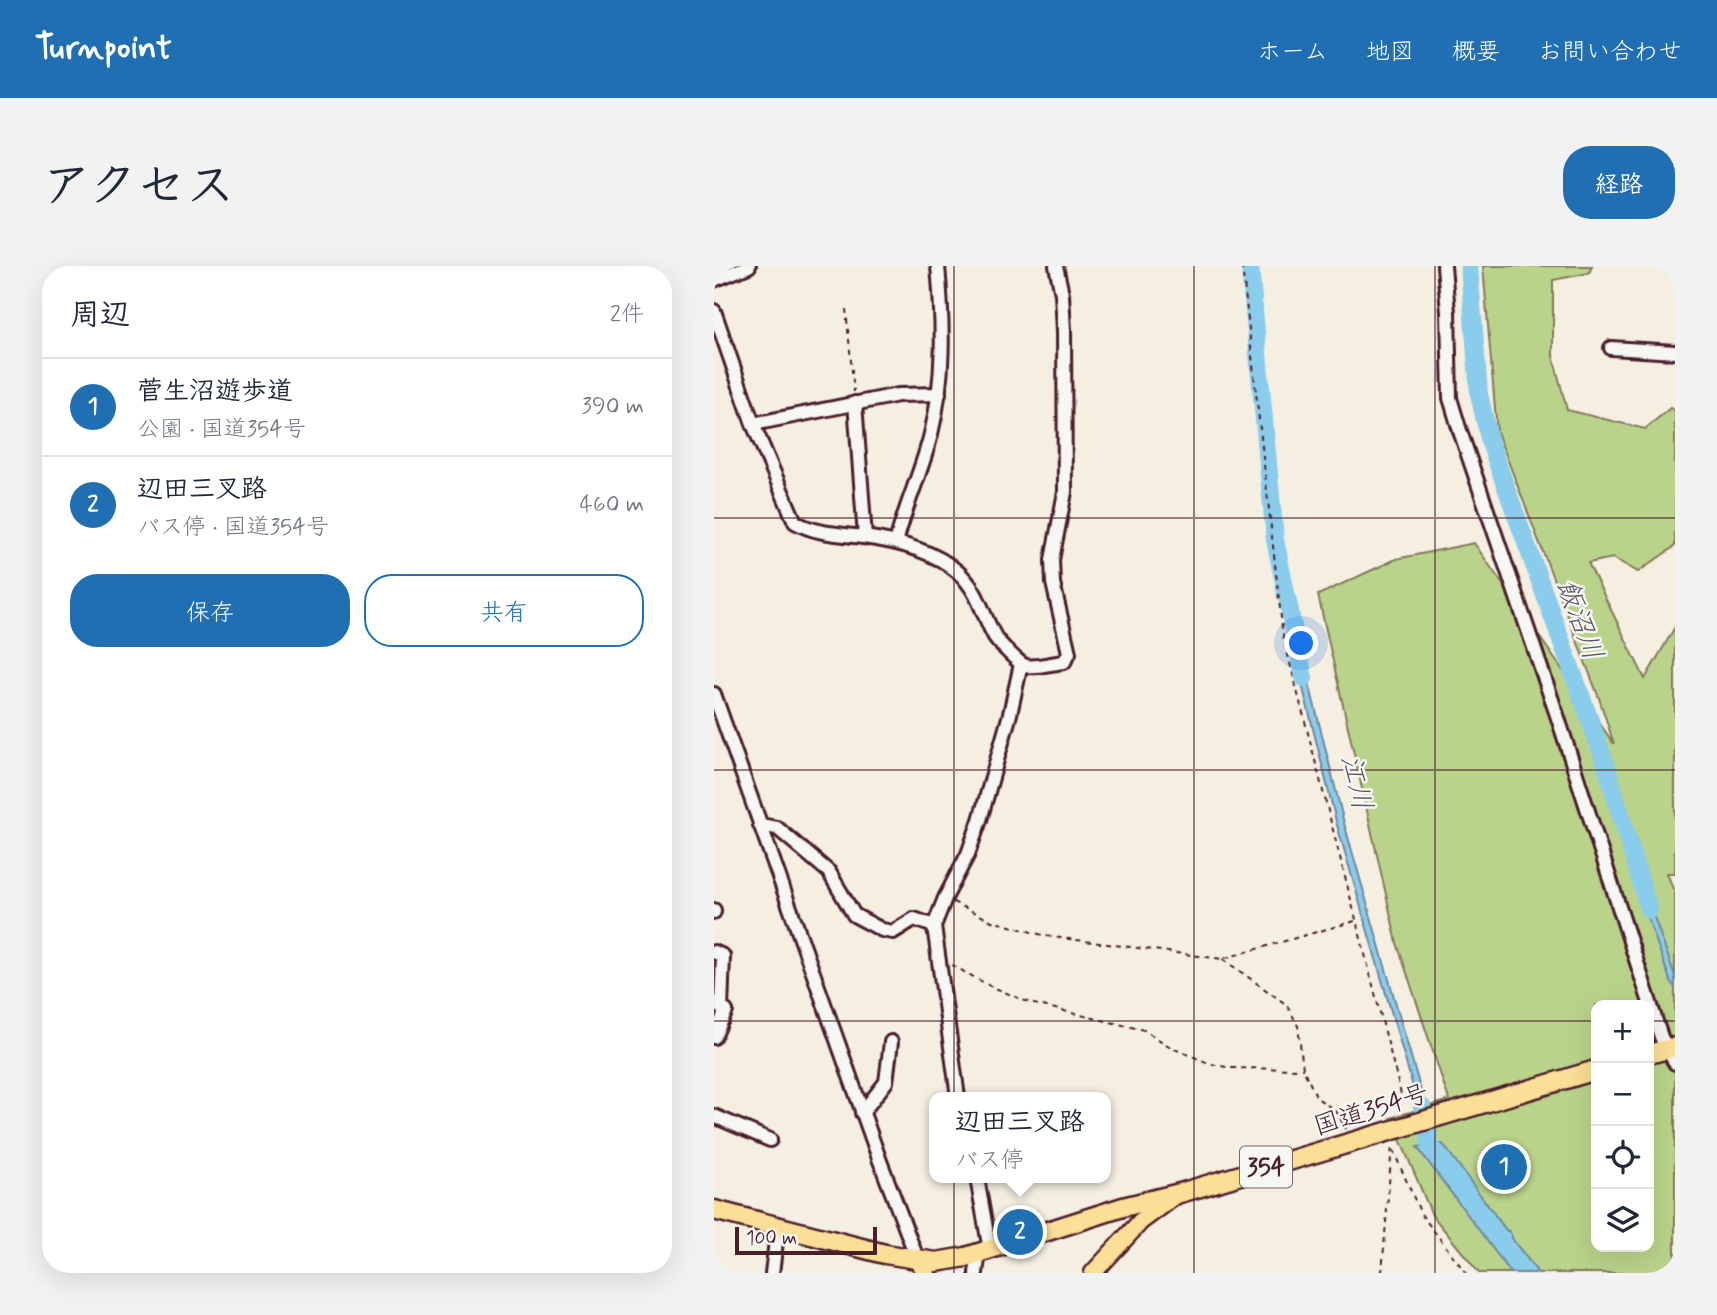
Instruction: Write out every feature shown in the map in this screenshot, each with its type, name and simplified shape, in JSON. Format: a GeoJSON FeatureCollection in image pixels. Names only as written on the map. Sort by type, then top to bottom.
{"type":"FeatureCollection","features":[{"type":"Feature","properties":{"kind":"highway"},"geometry":{"type":"LineString","coordinates":[[1654,1054],[1673,1052]]}},
{"type":"Feature","properties":{"kind":"highway","name":"国道354号"},"geometry":{"type":"LineString","coordinates":[[714,1210],[884,1254],[923,1267],[985,1252],[1123,1207],[1180,1193],[1591,1071]]}},
{"type":"Feature","properties":{"kind":"main road"},"geometry":{"type":"LineString","coordinates":[[1093,1273],[1141,1221],[1180,1193]]}},
{"type":"Feature","properties":{"kind":"street"},"geometry":{"type":"LineString","coordinates":[[714,280],[749,266]]}},
{"type":"Feature","properties":{"kind":"street"},"geometry":{"type":"LineString","coordinates":[[897,543],[902,518],[931,435],[939,394],[943,359],[943,318],[938,266]]}},
{"type":"Feature","properties":{"kind":"street"},"geometry":{"type":"LineString","coordinates":[[714,311],[753,424],[795,522],[826,533],[897,543],[941,560],[958,573],[980,600],[996,638],[1027,667],[1064,662],[1069,653],[1053,583],[1052,560],[1065,492],[1064,331],[1062,293],[1056,266]]}},
{"type":"Feature","properties":{"kind":"street"},"geometry":{"type":"LineString","coordinates":[[1444,266],[1450,398],[1673,1052]]}},
{"type":"Feature","properties":{"kind":"street"},"geometry":{"type":"LineString","coordinates":[[1611,348],[1675,352]]}},
{"type":"Feature","properties":{"kind":"street"},"geometry":{"type":"LineString","coordinates":[[753,424],[898,396],[939,394]]}},
{"type":"Feature","properties":{"kind":"street"},"geometry":{"type":"LineString","coordinates":[[855,403],[865,537]]}},
{"type":"Feature","properties":{"kind":"street"},"geometry":{"type":"LineString","coordinates":[[957,1092],[934,926],[968,854],[980,820],[1021,664]]}},
{"type":"Feature","properties":{"kind":"street"},"geometry":{"type":"LineString","coordinates":[[714,694],[718,720],[760,825],[904,1226],[923,1267]]}},
{"type":"Feature","properties":{"kind":"street"},"geometry":{"type":"LineString","coordinates":[[760,825],[777,828],[829,872],[854,915],[882,930],[893,932],[914,919],[934,926]]}},
{"type":"Feature","properties":{"kind":"street"},"geometry":{"type":"LineString","coordinates":[[714,952],[723,956],[721,1008],[726,1011],[714,1037]]}},
{"type":"Feature","properties":{"kind":"street"},"geometry":{"type":"LineString","coordinates":[[862,1113],[886,1082],[891,1042]]}},
{"type":"Feature","properties":{"kind":"street"},"geometry":{"type":"LineString","coordinates":[[714,1116],[770,1140]]}},
{"type":"Feature","properties":{"kind":"street"},"geometry":{"type":"LineString","coordinates":[[976,1273],[985,1252],[978,1183]]}},
{"type":"Feature","properties":{"kind":"street"},"geometry":{"type":"LineString","coordinates":[[772,1273],[778,1226]]}},
{"type":"Feature","properties":{"kind":"street"},"geometry":{"type":"LineString","coordinates":[[884,1254],[901,1240],[904,1226]]}},
{"type":"Feature","properties":{"kind":"path"},"geometry":{"type":"LineString","coordinates":[[1242,266],[1283,636],[1402,1098]]}},
{"type":"Feature","properties":{"kind":"path"},"geometry":{"type":"LineString","coordinates":[[846,310],[855,403]]}},
{"type":"Feature","properties":{"kind":"path"},"geometry":{"type":"LineString","coordinates":[[945,898],[992,921],[1046,936],[1222,959],[1356,920]]}},
{"type":"Feature","properties":{"kind":"path"},"geometry":{"type":"LineString","coordinates":[[938,958],[988,985],[1030,1003],[1144,1030],[1172,1048],[1211,1064],[1232,1068],[1303,1069]]}},
{"type":"Feature","properties":{"kind":"path"},"geometry":{"type":"LineString","coordinates":[[1222,959],[1287,1005],[1298,1026],[1303,1069],[1317,1098],[1336,1111],[1352,1142]]}},
{"type":"Feature","properties":{"kind":"path"},"geometry":{"type":"LineString","coordinates":[[1389,1130],[1393,1150],[1421,1214],[1466,1273]]}},
{"type":"Feature","properties":{"kind":"path"},"geometry":{"type":"LineString","coordinates":[[1382,1273],[1393,1150]]}},
{"type":"Feature","properties":{"kind":"green space"},"geometry":{"type":"Polygon","coordinates":[[[1483,266],[1592,266],[1589,273],[1553,280],[1553,356],[1567,410],[1645,429],[1670,408],[1675,411],[1675,546],[1638,572],[1613,558],[1588,563],[1645,679],[1675,627],[1675,873],[1667,873],[1675,894],[1675,1273],[1479,1273],[1432,1215],[1391,1118],[1449,1100],[1397,943],[1318,595],[1396,559],[1474,543],[1614,744],[1599,698],[1497,432],[1483,266]]]}},
{"type":"Feature","properties":{"kind":"water"},"geometry":{"type":"Polygon","coordinates":[[[1302,655],[1344,823],[1431,1126],[1425,1128],[1337,825],[1295,656],[1302,655]]]}},
{"type":"Feature","properties":{"kind":"water"},"geometry":{"type":"Polygon","coordinates":[[[1646,887],[1675,976],[1675,988],[1649,921],[1640,888],[1646,887]]]}},
{"type":"Feature","properties":{"kind":"water"},"geometry":{"type":"Polygon","coordinates":[[[1443,1144],[1538,1273],[1511,1273],[1417,1147],[1443,1144]]]}},
{"type":"Feature","properties":{"kind":"waterway","name":"江川"},"geometry":{"type":"LineString","coordinates":[[1250,266],[1275,540],[1304,678]]}},
{"type":"Feature","properties":{"kind":"waterway","name":"飯沼川"},"geometry":{"type":"LineString","coordinates":[[1469,266],[1479,394],[1490,443],[1605,762],[1649,910]]}},
{"type":"Feature","properties":{"kind":"waterway","name":"江川"},"geometry":{"type":"LineString","coordinates":[[1422,1107],[1431,1146],[1444,1165]]}},
{"type":"Feature","properties":{"kind":"place","name":"菅生沼遊歩道"},"geometry":{"type":"Point","coordinates":[1504,1167]}},
{"type":"Feature","properties":{"kind":"place","name":"辺田三叉路"},"geometry":{"type":"Point","coordinates":[1020,1232]}}]}
